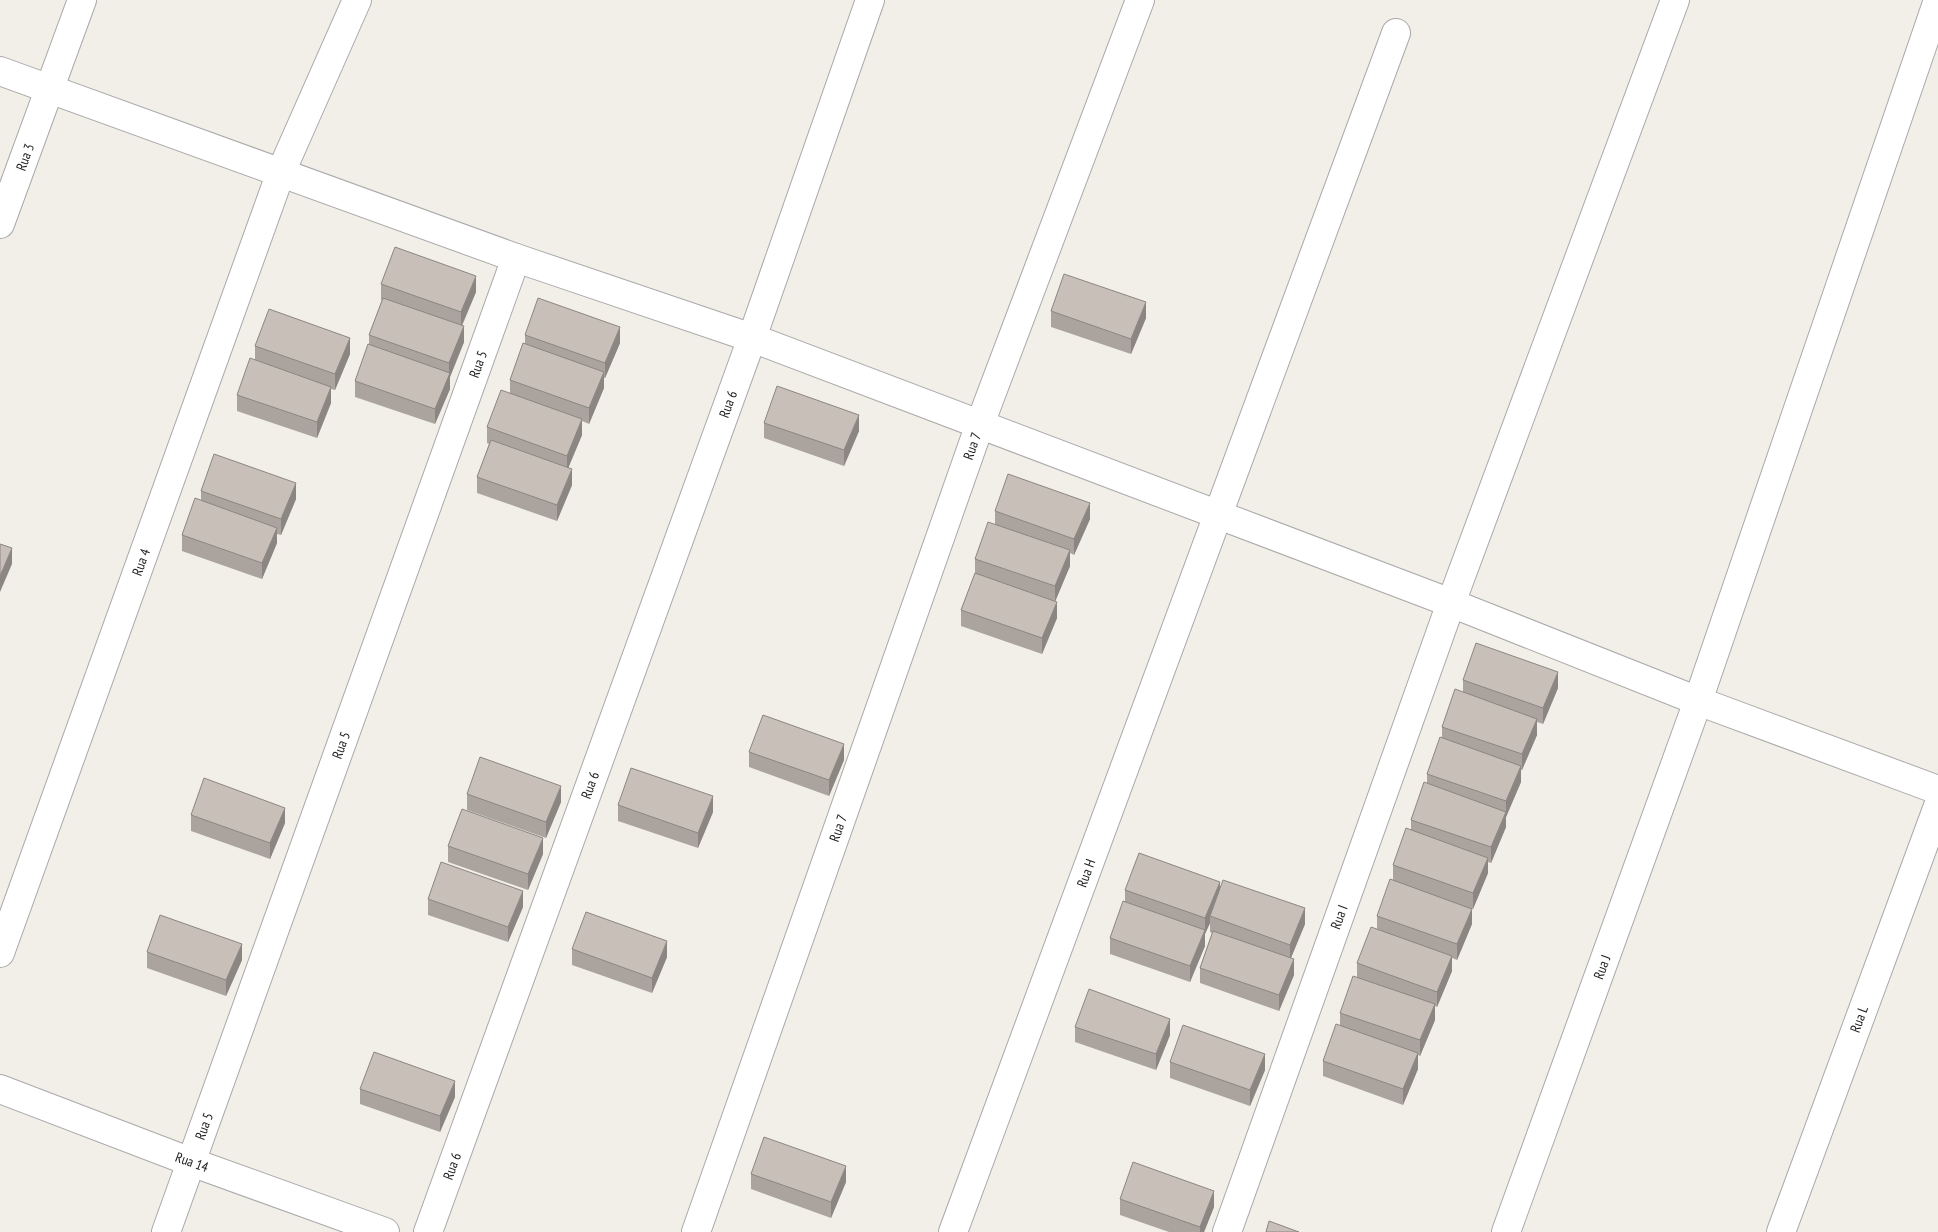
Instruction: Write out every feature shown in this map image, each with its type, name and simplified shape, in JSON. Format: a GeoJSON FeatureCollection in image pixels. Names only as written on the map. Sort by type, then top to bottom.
{"type":"FeatureCollection","features":[{"type":"Feature","properties":{"kind":"street","name":"Rua 3"},"geometry":{"type":"LineString","coordinates":[[0,224],[82,0]]}},
{"type":"Feature","properties":{"kind":"street","name":"Rua 4"},"geometry":{"type":"LineString","coordinates":[[0,953],[281,172],[357,0]]}},
{"type":"Feature","properties":{"kind":"street","name":"Rua 6"},"geometry":{"type":"LineString","coordinates":[[428,1232],[752,338],[870,0]]}},
{"type":"Feature","properties":{"kind":"street","name":"Rua 7"},"geometry":{"type":"LineString","coordinates":[[696,1232],[980,424],[1140,0]]}},
{"type":"Feature","properties":{"kind":"street","name":"Rua I"},"geometry":{"type":"LineString","coordinates":[[1227,1232],[1451,603],[1675,0]]}},
{"type":"Feature","properties":{"kind":"street","name":"Rua J"},"geometry":{"type":"LineString","coordinates":[[1506,1232],[1698,701],[1938,0]]}},
{"type":"Feature","properties":{"kind":"street","name":"Rua H"},"geometry":{"type":"LineString","coordinates":[[953,1232],[1396,34]]}},
{"type":"Feature","properties":{"kind":"street"},"geometry":{"type":"LineString","coordinates":[[0,71],[516,258],[752,338],[1451,603],[1698,701],[1938,790]]}},
{"type":"Feature","properties":{"kind":"street","name":"Rua 5"},"geometry":{"type":"LineString","coordinates":[[166,1232],[516,258]]}},
{"type":"Feature","properties":{"kind":"street","name":"Rua L"},"geometry":{"type":"LineString","coordinates":[[1781,1232],[1938,806]]}},
{"type":"Feature","properties":{"kind":"street","name":"Rua 14"},"geometry":{"type":"LineString","coordinates":[[0,1089],[191,1162],[384,1232]]}},
{"type":"Feature","properties":{"kind":"building"},"geometry":{"type":"Polygon","coordinates":[[[395,247],[476,276],[461,312],[381,284],[395,247]]]}},
{"type":"Feature","properties":{"kind":"building"},"geometry":{"type":"Polygon","coordinates":[[[1064,274],[1146,302],[1131,339],[1051,311],[1064,274]]]}},
{"type":"Feature","properties":{"kind":"building"},"geometry":{"type":"Polygon","coordinates":[[[383,298],[464,326],[449,363],[369,335],[383,298]]]}},
{"type":"Feature","properties":{"kind":"building"},"geometry":{"type":"Polygon","coordinates":[[[538,298],[620,327],[605,363],[525,335],[538,298]]]}},
{"type":"Feature","properties":{"kind":"building"},"geometry":{"type":"Polygon","coordinates":[[[269,309],[350,338],[335,374],[255,346],[269,309]]]}},
{"type":"Feature","properties":{"kind":"building"},"geometry":{"type":"Polygon","coordinates":[[[523,343],[604,372],[589,408],[510,380],[523,343]]]}},
{"type":"Feature","properties":{"kind":"building"},"geometry":{"type":"Polygon","coordinates":[[[368,344],[450,373],[435,409],[355,381],[368,344]]]}},
{"type":"Feature","properties":{"kind":"building"},"geometry":{"type":"Polygon","coordinates":[[[250,358],[331,387],[317,422],[237,395],[250,358]]]}},
{"type":"Feature","properties":{"kind":"building"},"geometry":{"type":"Polygon","coordinates":[[[777,386],[859,415],[844,450],[764,423],[777,386]]]}},
{"type":"Feature","properties":{"kind":"building"},"geometry":{"type":"Polygon","coordinates":[[[501,390],[582,419],[567,456],[487,427],[501,390]]]}},
{"type":"Feature","properties":{"kind":"building"},"geometry":{"type":"Polygon","coordinates":[[[491,440],[572,469],[557,505],[477,477],[491,440]]]}},
{"type":"Feature","properties":{"kind":"building"},"geometry":{"type":"Polygon","coordinates":[[[214,454],[296,483],[281,519],[201,491],[214,454]]]}},
{"type":"Feature","properties":{"kind":"building"},"geometry":{"type":"Polygon","coordinates":[[[1008,474],[1090,503],[1074,539],[995,511],[1008,474]]]}},
{"type":"Feature","properties":{"kind":"building"},"geometry":{"type":"Polygon","coordinates":[[[195,498],[277,528],[262,563],[182,535],[195,498]]]}},
{"type":"Feature","properties":{"kind":"building"},"geometry":{"type":"Polygon","coordinates":[[[988,522],[1070,550],[1055,586],[975,559],[988,522]]]}},
{"type":"Feature","properties":{"kind":"building"},"geometry":{"type":"Polygon","coordinates":[[[0,544],[12,548],[0,576],[0,544]]]}},
{"type":"Feature","properties":{"kind":"building"},"geometry":{"type":"Polygon","coordinates":[[[975,573],[1057,602],[1042,638],[961,610],[975,573]]]}},
{"type":"Feature","properties":{"kind":"building"},"geometry":{"type":"Polygon","coordinates":[[[1476,643],[1558,672],[1543,708],[1463,680],[1476,643]]]}},
{"type":"Feature","properties":{"kind":"building"},"geometry":{"type":"Polygon","coordinates":[[[1455,689],[1537,719],[1522,754],[1442,727],[1455,689]]]}},
{"type":"Feature","properties":{"kind":"building"},"geometry":{"type":"Polygon","coordinates":[[[763,715],[844,744],[829,780],[749,752],[763,715]]]}},
{"type":"Feature","properties":{"kind":"building"},"geometry":{"type":"Polygon","coordinates":[[[1440,737],[1521,766],[1506,801],[1427,774],[1440,737]]]}},
{"type":"Feature","properties":{"kind":"building"},"geometry":{"type":"Polygon","coordinates":[[[480,757],[561,786],[546,822],[467,794],[480,757]]]}},
{"type":"Feature","properties":{"kind":"building"},"geometry":{"type":"Polygon","coordinates":[[[631,768],[713,796],[698,833],[618,805],[631,768]]]}},
{"type":"Feature","properties":{"kind":"building"},"geometry":{"type":"Polygon","coordinates":[[[204,778],[285,808],[270,843],[191,815],[204,778]]]}},
{"type":"Feature","properties":{"kind":"building"},"geometry":{"type":"Polygon","coordinates":[[[1424,782],[1506,812],[1491,847],[1411,820],[1424,782]]]}},
{"type":"Feature","properties":{"kind":"building"},"geometry":{"type":"Polygon","coordinates":[[[462,809],[543,838],[528,874],[448,846],[462,809]]]}},
{"type":"Feature","properties":{"kind":"building"},"geometry":{"type":"Polygon","coordinates":[[[1406,828],[1488,858],[1473,893],[1393,865],[1406,828]]]}},
{"type":"Feature","properties":{"kind":"building"},"geometry":{"type":"Polygon","coordinates":[[[1139,853],[1220,882],[1205,918],[1125,890],[1139,853]]]}},
{"type":"Feature","properties":{"kind":"building"},"geometry":{"type":"Polygon","coordinates":[[[441,862],[523,891],[508,927],[428,899],[441,862]]]}},
{"type":"Feature","properties":{"kind":"building"},"geometry":{"type":"Polygon","coordinates":[[[1390,879],[1472,909],[1457,944],[1377,916],[1390,879]]]}},
{"type":"Feature","properties":{"kind":"building"},"geometry":{"type":"Polygon","coordinates":[[[1223,880],[1305,908],[1290,945],[1210,916],[1223,880]]]}},
{"type":"Feature","properties":{"kind":"building"},"geometry":{"type":"Polygon","coordinates":[[[1123,901],[1205,930],[1190,966],[1110,938],[1123,901]]]}},
{"type":"Feature","properties":{"kind":"building"},"geometry":{"type":"Polygon","coordinates":[[[586,912],[667,941],[652,978],[572,949],[586,912]]]}},
{"type":"Feature","properties":{"kind":"building"},"geometry":{"type":"Polygon","coordinates":[[[160,915],[242,944],[226,980],[147,952],[160,915]]]}},
{"type":"Feature","properties":{"kind":"building"},"geometry":{"type":"Polygon","coordinates":[[[1371,927],[1452,956],[1437,992],[1357,963],[1371,927]]]}},
{"type":"Feature","properties":{"kind":"building"},"geometry":{"type":"Polygon","coordinates":[[[1213,931],[1294,959],[1279,995],[1200,968],[1213,931]]]}},
{"type":"Feature","properties":{"kind":"building"},"geometry":{"type":"Polygon","coordinates":[[[1353,976],[1435,1004],[1420,1040],[1340,1013],[1353,976]]]}},
{"type":"Feature","properties":{"kind":"building"},"geometry":{"type":"Polygon","coordinates":[[[1089,989],[1170,1019],[1156,1054],[1075,1027],[1089,989]]]}},
{"type":"Feature","properties":{"kind":"building"},"geometry":{"type":"Polygon","coordinates":[[[1336,1024],[1418,1053],[1403,1089],[1323,1061],[1336,1024]]]}},
{"type":"Feature","properties":{"kind":"building"},"geometry":{"type":"Polygon","coordinates":[[[1183,1025],[1265,1054],[1250,1090],[1170,1062],[1183,1025]]]}},
{"type":"Feature","properties":{"kind":"building"},"geometry":{"type":"Polygon","coordinates":[[[374,1052],[455,1081],[440,1116],[360,1089],[374,1052]]]}},
{"type":"Feature","properties":{"kind":"building"},"geometry":{"type":"Polygon","coordinates":[[[764,1137],[846,1166],[831,1202],[751,1174],[764,1137]]]}},
{"type":"Feature","properties":{"kind":"building"},"geometry":{"type":"Polygon","coordinates":[[[1133,1162],[1214,1191],[1200,1227],[1120,1199],[1133,1162]]]}},
{"type":"Feature","properties":{"kind":"building"},"geometry":{"type":"Polygon","coordinates":[[[1269,1221],[1299,1232],[1266,1232],[1269,1221]]]}}]}
